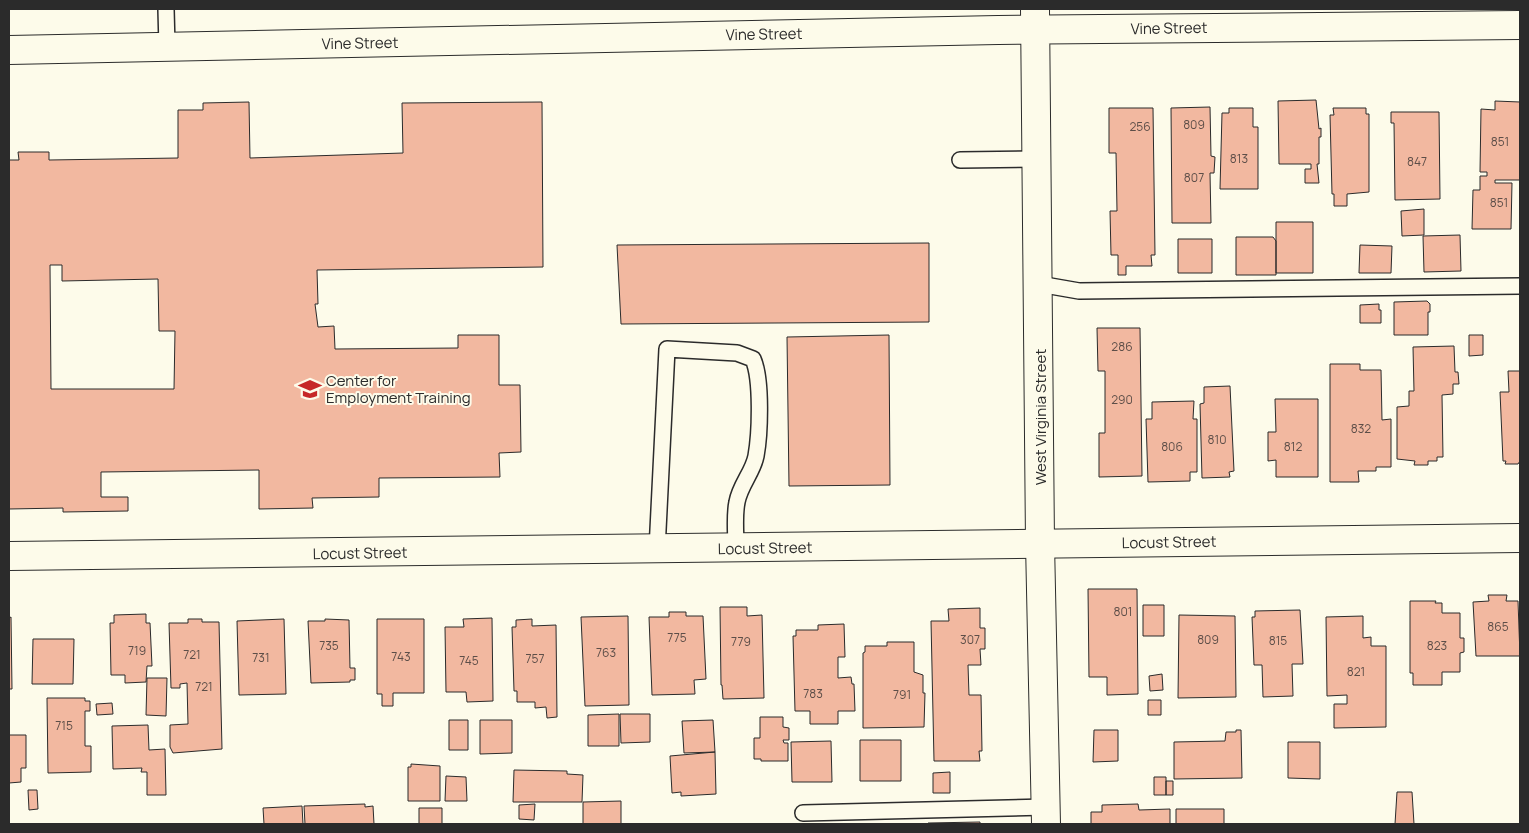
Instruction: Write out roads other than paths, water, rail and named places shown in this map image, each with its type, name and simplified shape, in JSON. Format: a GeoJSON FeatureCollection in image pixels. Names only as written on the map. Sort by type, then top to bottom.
{"type":"FeatureCollection","features":[{"type":"Feature","properties":{"kind":"street","name":"Vine Street"},"geometry":{"type":"LineString","coordinates":[[9,50],[167,47],[1035,19],[1520,25]]}},
{"type":"Feature","properties":{"kind":"street","name":"West Virginia Street"},"geometry":{"type":"LineString","coordinates":[[1035,19],[1040,544],[1046,816]]}},
{"type":"Feature","properties":{"kind":"street","name":"Locust Street"},"geometry":{"type":"LineString","coordinates":[[9,556],[657,550],[1520,538]]}},
{"type":"Feature","properties":{"kind":"lane"},"geometry":{"type":"LineString","coordinates":[[166,9],[167,47]]}},
{"type":"Feature","properties":{"kind":"lane"},"geometry":{"type":"LineString","coordinates":[[960,160],[1037,159]]}},
{"type":"Feature","properties":{"kind":"lane"},"geometry":{"type":"LineString","coordinates":[[1039,284],[1079,290],[1520,286]]}},
{"type":"Feature","properties":{"kind":"lane"},"geometry":{"type":"LineString","coordinates":[[657,550],[666,349],[736,353],[753,359],[756,366],[759,392],[756,456],[751,470],[742,483],[736,503],[736,548]]}},
{"type":"Feature","properties":{"kind":"lane"},"geometry":{"type":"LineString","coordinates":[[803,813],[1046,816]]}},
{"type":"Feature","properties":{"kind":"place","name":"Center for Employment Training"},"geometry":{"type":"Point","coordinates":[310,389]}}]}
